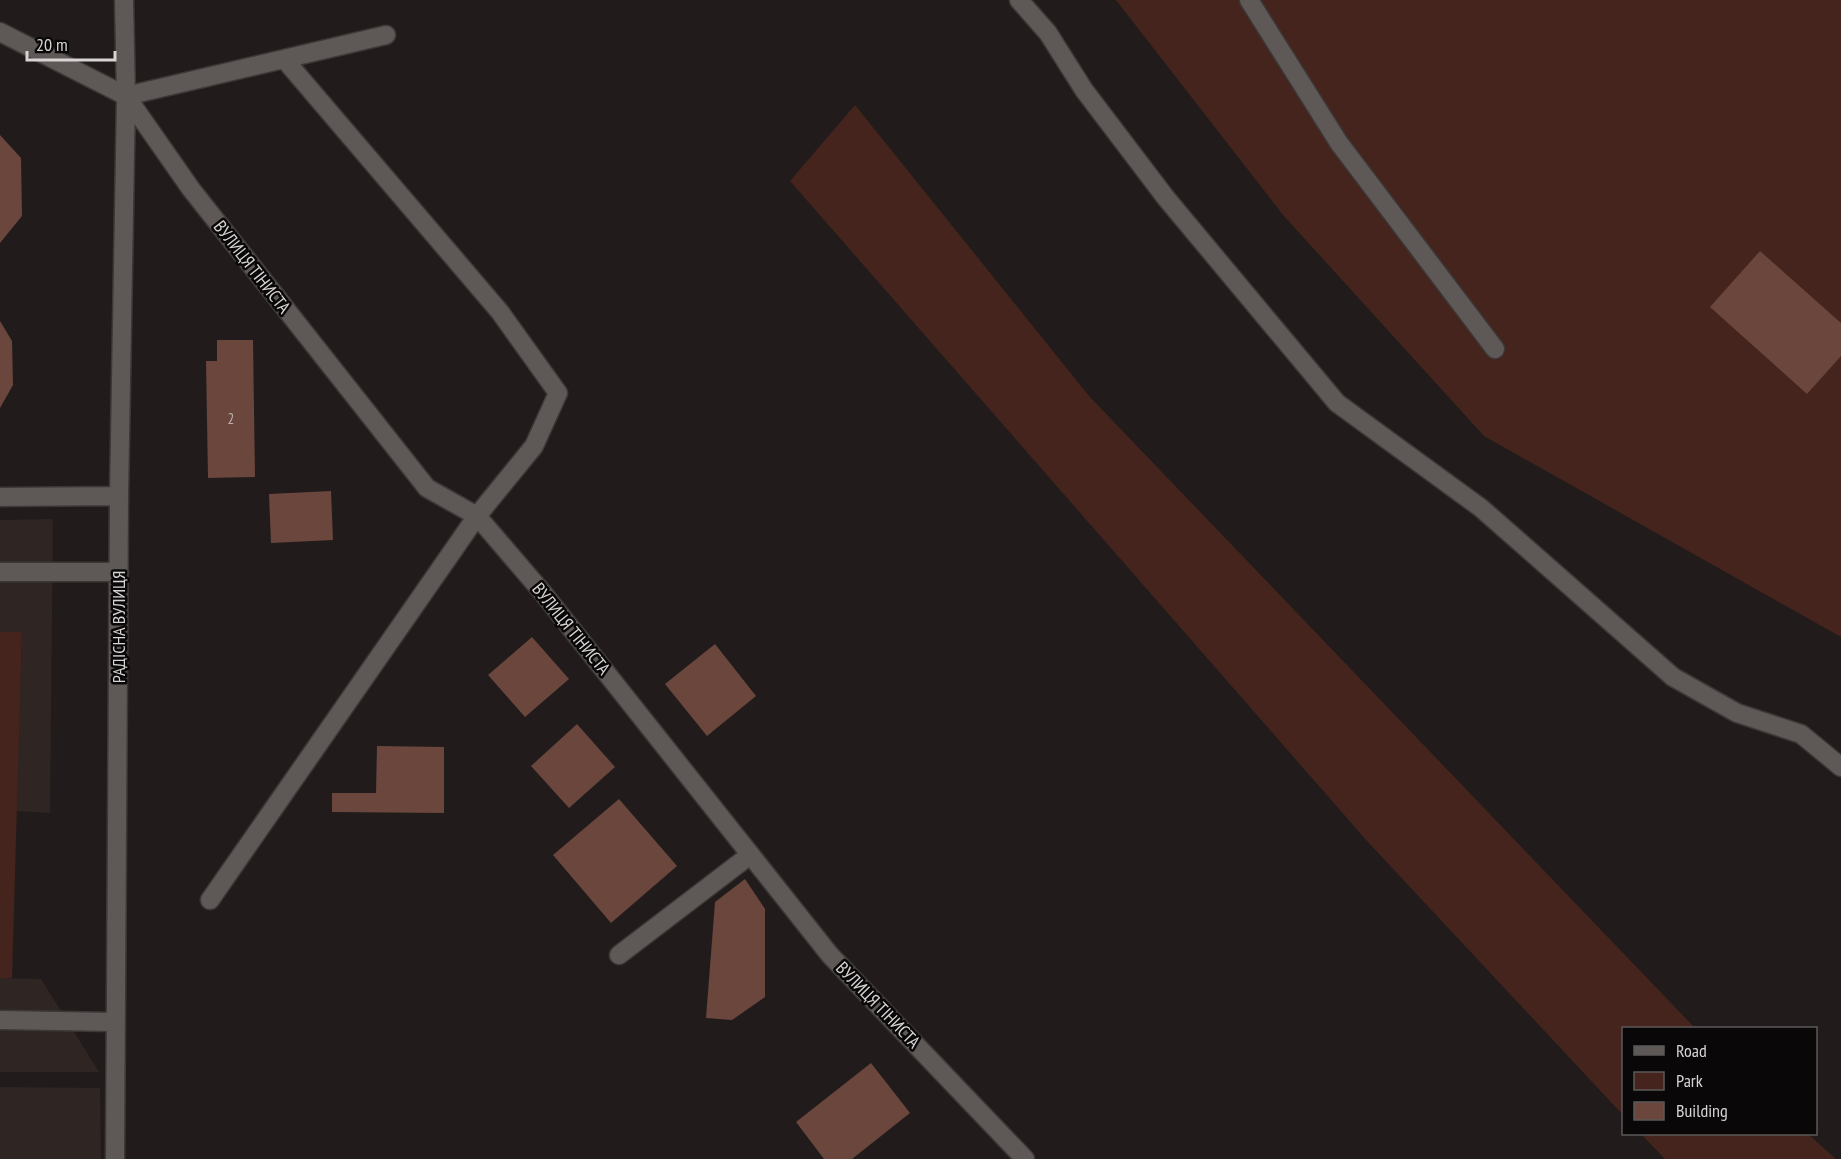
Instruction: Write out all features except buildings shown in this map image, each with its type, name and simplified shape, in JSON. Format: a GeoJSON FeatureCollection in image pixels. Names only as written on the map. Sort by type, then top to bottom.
{"type":"FeatureCollection","features":[{"type":"Feature","properties":{"kind":"street","name":"РАДІСНА ВУЛИЦЯ"},"geometry":{"type":"LineString","coordinates":[[115,1159],[114,1022],[119,817],[119,496],[126,96],[124,0]]}},
{"type":"Feature","properties":{"kind":"street"},"geometry":{"type":"LineString","coordinates":[[1019,0],[1048,33],[1084,90],[1166,198],[1337,403],[1481,508],[1672,677],[1737,713],[1802,734],[1841,767]]}},
{"type":"Feature","properties":{"kind":"street"},"geometry":{"type":"LineString","coordinates":[[1249,0],[1339,143],[1494,349]]}},
{"type":"Feature","properties":{"kind":"street"},"geometry":{"type":"LineString","coordinates":[[0,32],[126,96],[386,35]]}},
{"type":"Feature","properties":{"kind":"street"},"geometry":{"type":"LineString","coordinates":[[210,900],[477,516],[534,446],[558,393],[500,312],[285,60]]}},
{"type":"Feature","properties":{"kind":"street","name":"ВУЛИЦЯ ТІНИСТА"},"geometry":{"type":"LineString","coordinates":[[126,96],[191,189],[427,488],[477,516],[543,593],[830,955],[1025,1159]]}},
{"type":"Feature","properties":{"kind":"street"},"geometry":{"type":"LineString","coordinates":[[0,497],[119,496]]}},
{"type":"Feature","properties":{"kind":"street"},"geometry":{"type":"LineString","coordinates":[[0,572],[119,572]]}},
{"type":"Feature","properties":{"kind":"street"},"geometry":{"type":"LineString","coordinates":[[619,955],[750,855]]}},
{"type":"Feature","properties":{"kind":"street"},"geometry":{"type":"LineString","coordinates":[[0,1020],[114,1022]]}},
{"type":"Feature","properties":{"kind":"shaded area"},"geometry":{"type":"Polygon","coordinates":[[[53,519],[50,813],[16,811],[22,633],[0,632],[0,520],[53,519]]]}},
{"type":"Feature","properties":{"kind":"shaded area"},"geometry":{"type":"Polygon","coordinates":[[[0,978],[41,979],[99,1072],[0,1072],[0,978]]]}},
{"type":"Feature","properties":{"kind":"shaded area"},"geometry":{"type":"Polygon","coordinates":[[[0,1087],[100,1088],[101,1159],[0,1159],[0,1087]]]}},
{"type":"Feature","properties":{"kind":"green space"},"geometry":{"type":"Polygon","coordinates":[[[1116,0],[1841,0],[1841,637],[1484,436],[1283,215],[1116,0]]]}},
{"type":"Feature","properties":{"kind":"green space"},"geometry":{"type":"Polygon","coordinates":[[[855,105],[1089,396],[1694,1027],[1622,1027],[1622,1114],[1367,841],[790,181],[855,105]]]}},
{"type":"Feature","properties":{"kind":"green space"},"geometry":{"type":"Polygon","coordinates":[[[0,632],[22,632],[12,978],[0,978],[0,632]]]}},
{"type":"Feature","properties":{"kind":"green space"},"geometry":{"type":"Polygon","coordinates":[[[1642,1135],[1809,1135],[1836,1159],[1665,1159],[1642,1135]]]}}]}
